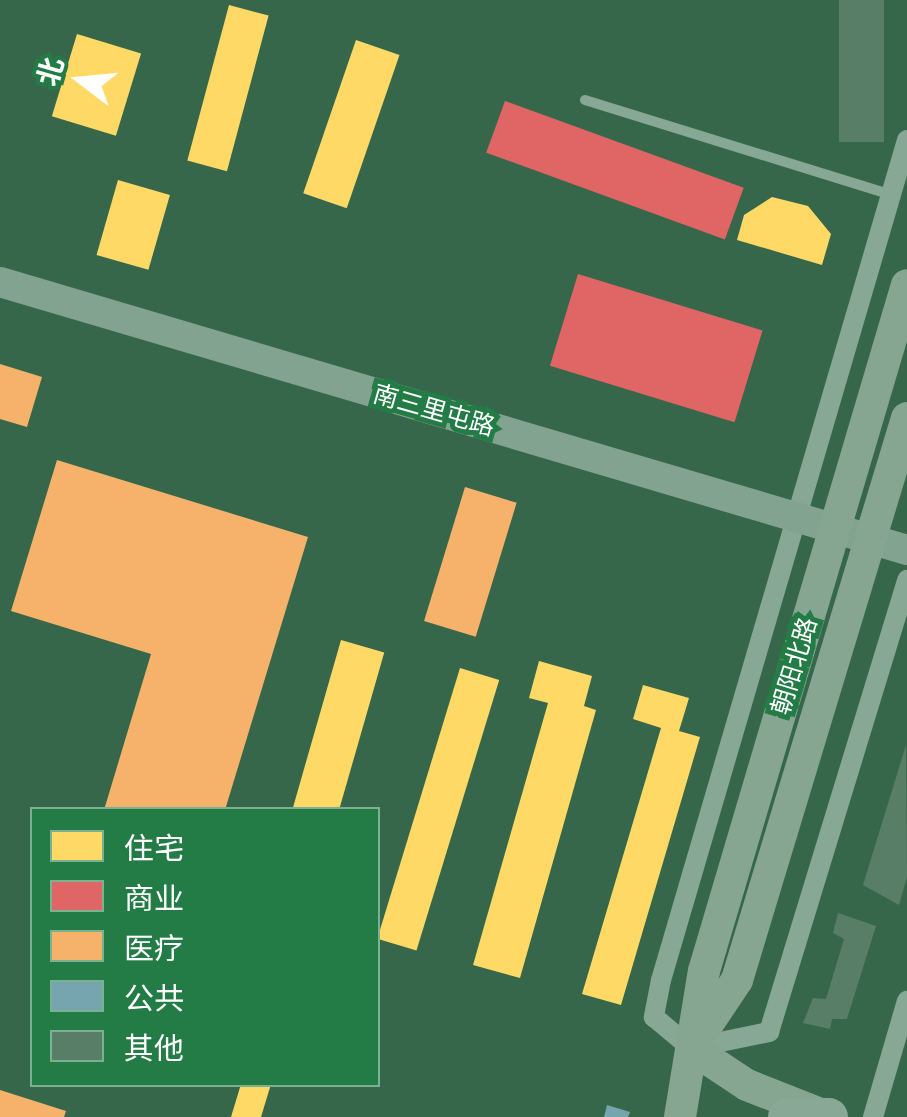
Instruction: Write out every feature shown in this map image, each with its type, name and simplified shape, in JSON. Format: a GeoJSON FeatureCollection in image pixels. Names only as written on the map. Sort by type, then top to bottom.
{"type":"FeatureCollection","features":[{"type":"Feature","properties":{"kind":"main road","name":"朝阳北路"},"geometry":{"type":"LineString","coordinates":[[680,1117],[704,970],[907,286]]}},
{"type":"Feature","properties":{"kind":"main road","name":"朝阳北路"},"geometry":{"type":"LineString","coordinates":[[692,1048],[737,980],[907,418]]}},
{"type":"Feature","properties":{"kind":"main road"},"geometry":{"type":"LineString","coordinates":[[692,1048],[747,1084],[811,1116]]}},
{"type":"Feature","properties":{"kind":"street"},"geometry":{"type":"LineString","coordinates":[[907,140],[794,516],[657,999],[654,1017],[692,1048],[769,1032],[907,580]]}},
{"type":"Feature","properties":{"kind":"street","name":"南三里屯路"},"geometry":{"type":"LineString","coordinates":[[0,282],[907,550]]}},
{"type":"Feature","properties":{"kind":"street"},"geometry":{"type":"LineString","coordinates":[[873,1117],[907,1001]]}},
{"type":"Feature","properties":{"kind":"lane"},"geometry":{"type":"LineString","coordinates":[[585,100],[890,195]]}},
{"type":"Feature","properties":{"kind":"building: 住宅"},"geometry":{"type":"Polygon","coordinates":[[[229,5],[269,16],[227,171],[187,161],[229,5]]]}},
{"type":"Feature","properties":{"kind":"building: 住宅"},"geometry":{"type":"Polygon","coordinates":[[[77,34],[141,54],[116,136],[52,116],[77,34]]]}},
{"type":"Feature","properties":{"kind":"building: 住宅"},"geometry":{"type":"Polygon","coordinates":[[[356,40],[399,55],[347,208],[303,193],[356,40]]]}},
{"type":"Feature","properties":{"kind":"building: 住宅"},"geometry":{"type":"Polygon","coordinates":[[[118,180],[170,195],[148,270],[97,255],[118,180]]]}},
{"type":"Feature","properties":{"kind":"building: 住宅"},"geometry":{"type":"Polygon","coordinates":[[[772,197],[808,206],[831,234],[822,265],[737,240],[744,215],[772,197]]]}},
{"type":"Feature","properties":{"kind":"building: 住宅"},"geometry":{"type":"Polygon","coordinates":[[[341,640],[384,652],[340,807],[293,807],[341,640]]]}},
{"type":"Feature","properties":{"kind":"building: 住宅"},"geometry":{"type":"Polygon","coordinates":[[[539,661],[592,676],[584,706],[596,710],[520,978],[473,965],[548,703],[529,698],[539,661]]]}},
{"type":"Feature","properties":{"kind":"building: 住宅"},"geometry":{"type":"Polygon","coordinates":[[[460,668],[499,680],[416,951],[380,939],[460,668]]]}},
{"type":"Feature","properties":{"kind":"building: 住宅"},"geometry":{"type":"Polygon","coordinates":[[[643,685],[689,698],[679,731],[700,737],[621,1005],[582,994],[661,728],[633,719],[643,685]]]}},
{"type":"Feature","properties":{"kind":"building: 住宅"},"geometry":{"type":"Polygon","coordinates":[[[240,1087],[270,1087],[261,1117],[231,1117],[240,1087]]]}},
{"type":"Feature","properties":{"kind":"building: 商业"},"geometry":{"type":"Polygon","coordinates":[[[505,101],[744,188],[725,240],[486,153],[505,101]]]}},
{"type":"Feature","properties":{"kind":"building: 商业"},"geometry":{"type":"Polygon","coordinates":[[[578,274],[763,330],[734,422],[550,366],[578,274]]]}},
{"type":"Feature","properties":{"kind":"building: 医疗"},"geometry":{"type":"Polygon","coordinates":[[[0,364],[42,377],[27,427],[0,419],[0,364]]]}},
{"type":"Feature","properties":{"kind":"building: 医疗"},"geometry":{"type":"Polygon","coordinates":[[[57,460],[308,537],[226,807],[105,807],[151,654],[11,611],[57,460]]]}},
{"type":"Feature","properties":{"kind":"building: 医疗"},"geometry":{"type":"Polygon","coordinates":[[[465,487],[517,503],[476,637],[424,621],[465,487]]]}},
{"type":"Feature","properties":{"kind":"building: 医疗"},"geometry":{"type":"Polygon","coordinates":[[[0,1090],[66,1111],[64,1117],[0,1117],[0,1090]]]}},
{"type":"Feature","properties":{"kind":"building: 公共"},"geometry":{"type":"Polygon","coordinates":[[[607,1105],[630,1112],[628,1117],[604,1117],[607,1105]]]}},
{"type":"Feature","properties":{"kind":"building: 其他"},"geometry":{"type":"Polygon","coordinates":[[[839,0],[884,0],[884,142],[839,142],[839,0]]]}},
{"type":"Feature","properties":{"kind":"building: 其他"},"geometry":{"type":"Polygon","coordinates":[[[906,745],[907,877],[899,905],[863,885],[906,745]]]}},
{"type":"Feature","properties":{"kind":"building: 其他"},"geometry":{"type":"Polygon","coordinates":[[[838,913],[876,926],[847,1019],[832,1019],[830,1029],[803,1023],[813,998],[826,999],[844,939],[833,933],[838,913]]]}}]}
